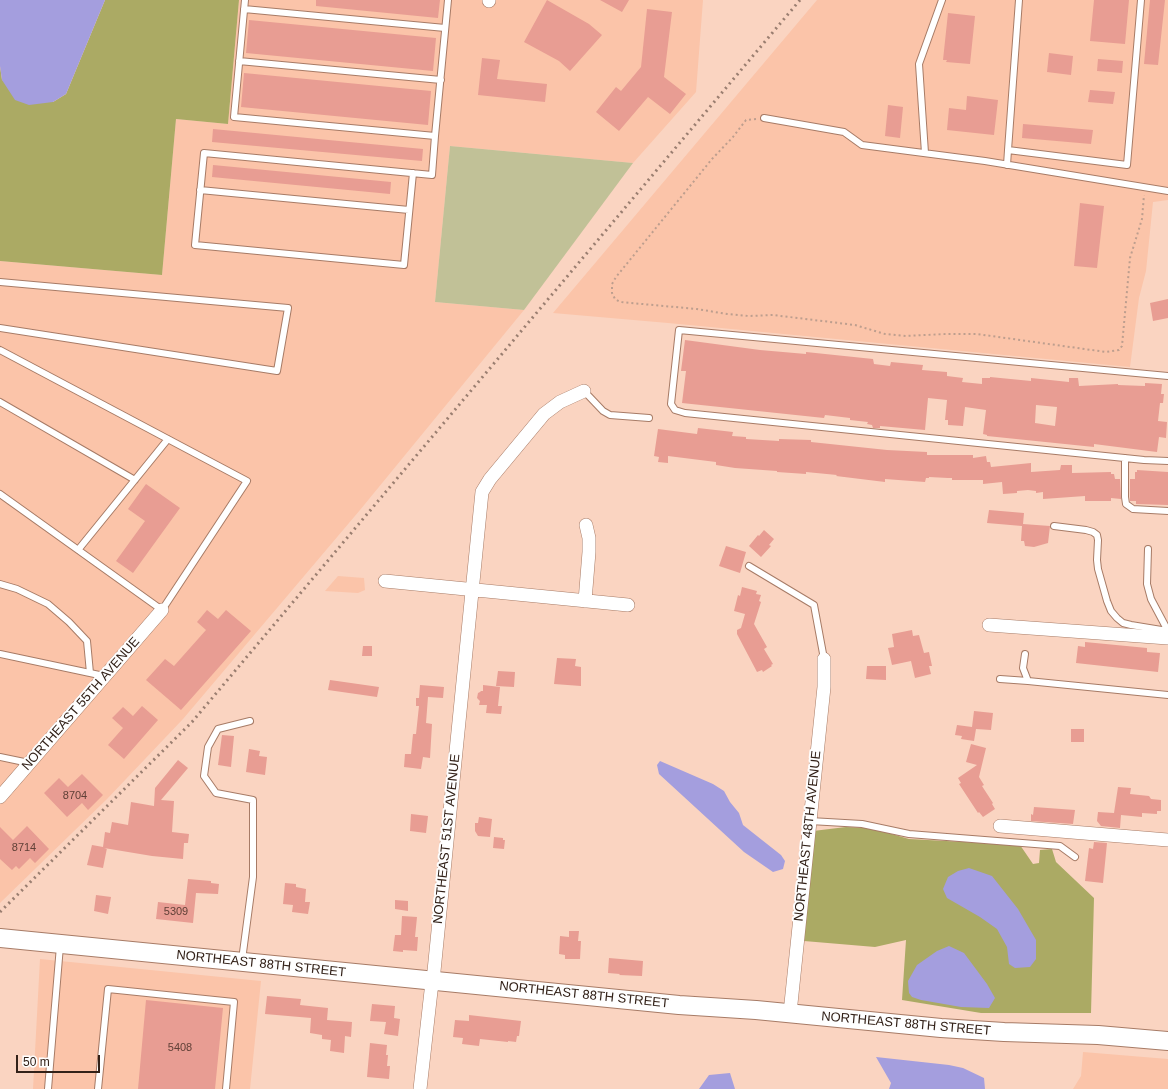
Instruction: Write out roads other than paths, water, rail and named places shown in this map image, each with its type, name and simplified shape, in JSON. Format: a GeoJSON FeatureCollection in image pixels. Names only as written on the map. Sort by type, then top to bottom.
{"type":"FeatureCollection","features":[{"type":"Feature","properties":{"kind":"main road","name":"NORTHEAST 88TH STREET"},"geometry":{"type":"LineString","coordinates":[[0,938],[671,1004],[790,1013],[954,1029],[1098,1035],[1167,1042]]}},
{"type":"Feature","properties":{"kind":"street","name":"NORTHEAST 51ST AVENUE"},"geometry":{"type":"LineString","coordinates":[[420,1089],[430,991],[433,981],[481,498],[486,485],[544,414],[560,402],[584,391]]}},
{"type":"Feature","properties":{"kind":"street"},"geometry":{"type":"LineString","coordinates":[[585,601],[589,552],[589,538],[586,525]]}},
{"type":"Feature","properties":{"kind":"street"},"geometry":{"type":"LineString","coordinates":[[385,581],[628,605]]}},
{"type":"Feature","properties":{"kind":"street","name":"NORTHEAST 55TH AVENUE"},"geometry":{"type":"LineString","coordinates":[[0,797],[162,610]]}},
{"type":"Feature","properties":{"kind":"street"},"geometry":{"type":"LineString","coordinates":[[988,625],[1168,638]]}},
{"type":"Feature","properties":{"kind":"street","name":"NORTHEAST 48TH AVENUE"},"geometry":{"type":"LineString","coordinates":[[790,1013],[824,687],[824,658]]}},
{"type":"Feature","properties":{"kind":"street"},"geometry":{"type":"LineString","coordinates":[[1000,826],[1168,840]]}},
{"type":"Feature","properties":{"kind":"lane"},"geometry":{"type":"LineString","coordinates":[[245,0],[234,116],[435,136]]}},
{"type":"Feature","properties":{"kind":"lane"},"geometry":{"type":"LineString","coordinates":[[413,173],[404,265],[195,245],[204,153],[413,173],[432,175],[448,0]]}},
{"type":"Feature","properties":{"kind":"lane"},"geometry":{"type":"LineString","coordinates":[[925,153],[920,64],[942,0]]}},
{"type":"Feature","properties":{"kind":"lane"},"geometry":{"type":"LineString","coordinates":[[1007,165],[1020,0]]}},
{"type":"Feature","properties":{"kind":"lane"},"geometry":{"type":"LineString","coordinates":[[1008,150],[1127,166],[1141,0]]}},
{"type":"Feature","properties":{"kind":"lane"},"geometry":{"type":"LineString","coordinates":[[244,9],[446,28]]}},
{"type":"Feature","properties":{"kind":"lane"},"geometry":{"type":"LineString","coordinates":[[239,61],[441,80]]}},
{"type":"Feature","properties":{"kind":"lane"},"geometry":{"type":"LineString","coordinates":[[764,118],[844,132],[862,145],[1007,165],[1168,191]]}},
{"type":"Feature","properties":{"kind":"lane"},"geometry":{"type":"LineString","coordinates":[[200,190],[409,210]]}},
{"type":"Feature","properties":{"kind":"lane"},"geometry":{"type":"LineString","coordinates":[[0,282],[288,308],[277,371],[0,328]]}},
{"type":"Feature","properties":{"kind":"lane"},"geometry":{"type":"LineString","coordinates":[[1168,376],[679,330],[671,404],[675,410],[685,413],[1125,458],[1168,461]]}},
{"type":"Feature","properties":{"kind":"lane"},"geometry":{"type":"LineString","coordinates":[[0,350],[247,481],[162,610],[0,494]]}},
{"type":"Feature","properties":{"kind":"lane"},"geometry":{"type":"LineString","coordinates":[[584,391],[603,411],[610,415],[649,418]]}},
{"type":"Feature","properties":{"kind":"lane"},"geometry":{"type":"LineString","coordinates":[[0,402],[135,480]]}},
{"type":"Feature","properties":{"kind":"lane"},"geometry":{"type":"LineString","coordinates":[[78,550],[168,439]]}},
{"type":"Feature","properties":{"kind":"lane"},"geometry":{"type":"LineString","coordinates":[[1125,458],[1126,504],[1133,510],[1168,511]]}},
{"type":"Feature","properties":{"kind":"lane"},"geometry":{"type":"LineString","coordinates":[[1054,526],[1086,530],[1097,535],[1098,569],[1106,601],[1111,611],[1117,618],[1123,623],[1168,631]]}},
{"type":"Feature","properties":{"kind":"lane"},"geometry":{"type":"LineString","coordinates":[[1148,550],[1147,584],[1151,599],[1168,631]]}},
{"type":"Feature","properties":{"kind":"lane"},"geometry":{"type":"LineString","coordinates":[[748,566],[814,605],[824,658]]}},
{"type":"Feature","properties":{"kind":"lane"},"geometry":{"type":"LineString","coordinates":[[0,584],[17,588],[48,604],[69,622],[87,641],[90,673]]}},
{"type":"Feature","properties":{"kind":"lane"},"geometry":{"type":"LineString","coordinates":[[0,654],[105,676]]}},
{"type":"Feature","properties":{"kind":"lane"},"geometry":{"type":"LineString","coordinates":[[1025,654],[1023,668],[1028,681]]}},
{"type":"Feature","properties":{"kind":"lane"},"geometry":{"type":"LineString","coordinates":[[1000,679],[1168,695]]}},
{"type":"Feature","properties":{"kind":"lane"},"geometry":{"type":"LineString","coordinates":[[242,962],[253,877],[253,800],[216,793],[204,776],[208,747],[218,729],[250,721]]}},
{"type":"Feature","properties":{"kind":"lane"},"geometry":{"type":"LineString","coordinates":[[0,757],[29,763]]}},
{"type":"Feature","properties":{"kind":"lane"},"geometry":{"type":"LineString","coordinates":[[810,821],[862,824],[909,834],[1060,846],[1075,857]]}},
{"type":"Feature","properties":{"kind":"lane"},"geometry":{"type":"LineString","coordinates":[[48,1089],[60,944]]}},
{"type":"Feature","properties":{"kind":"lane"},"geometry":{"type":"LineString","coordinates":[[98,1089],[108,989],[234,1002],[226,1089]]}},
{"type":"Feature","properties":{"kind":"railway"},"geometry":{"type":"LineString","coordinates":[[0,912],[192,722],[800,0]]}}]}
